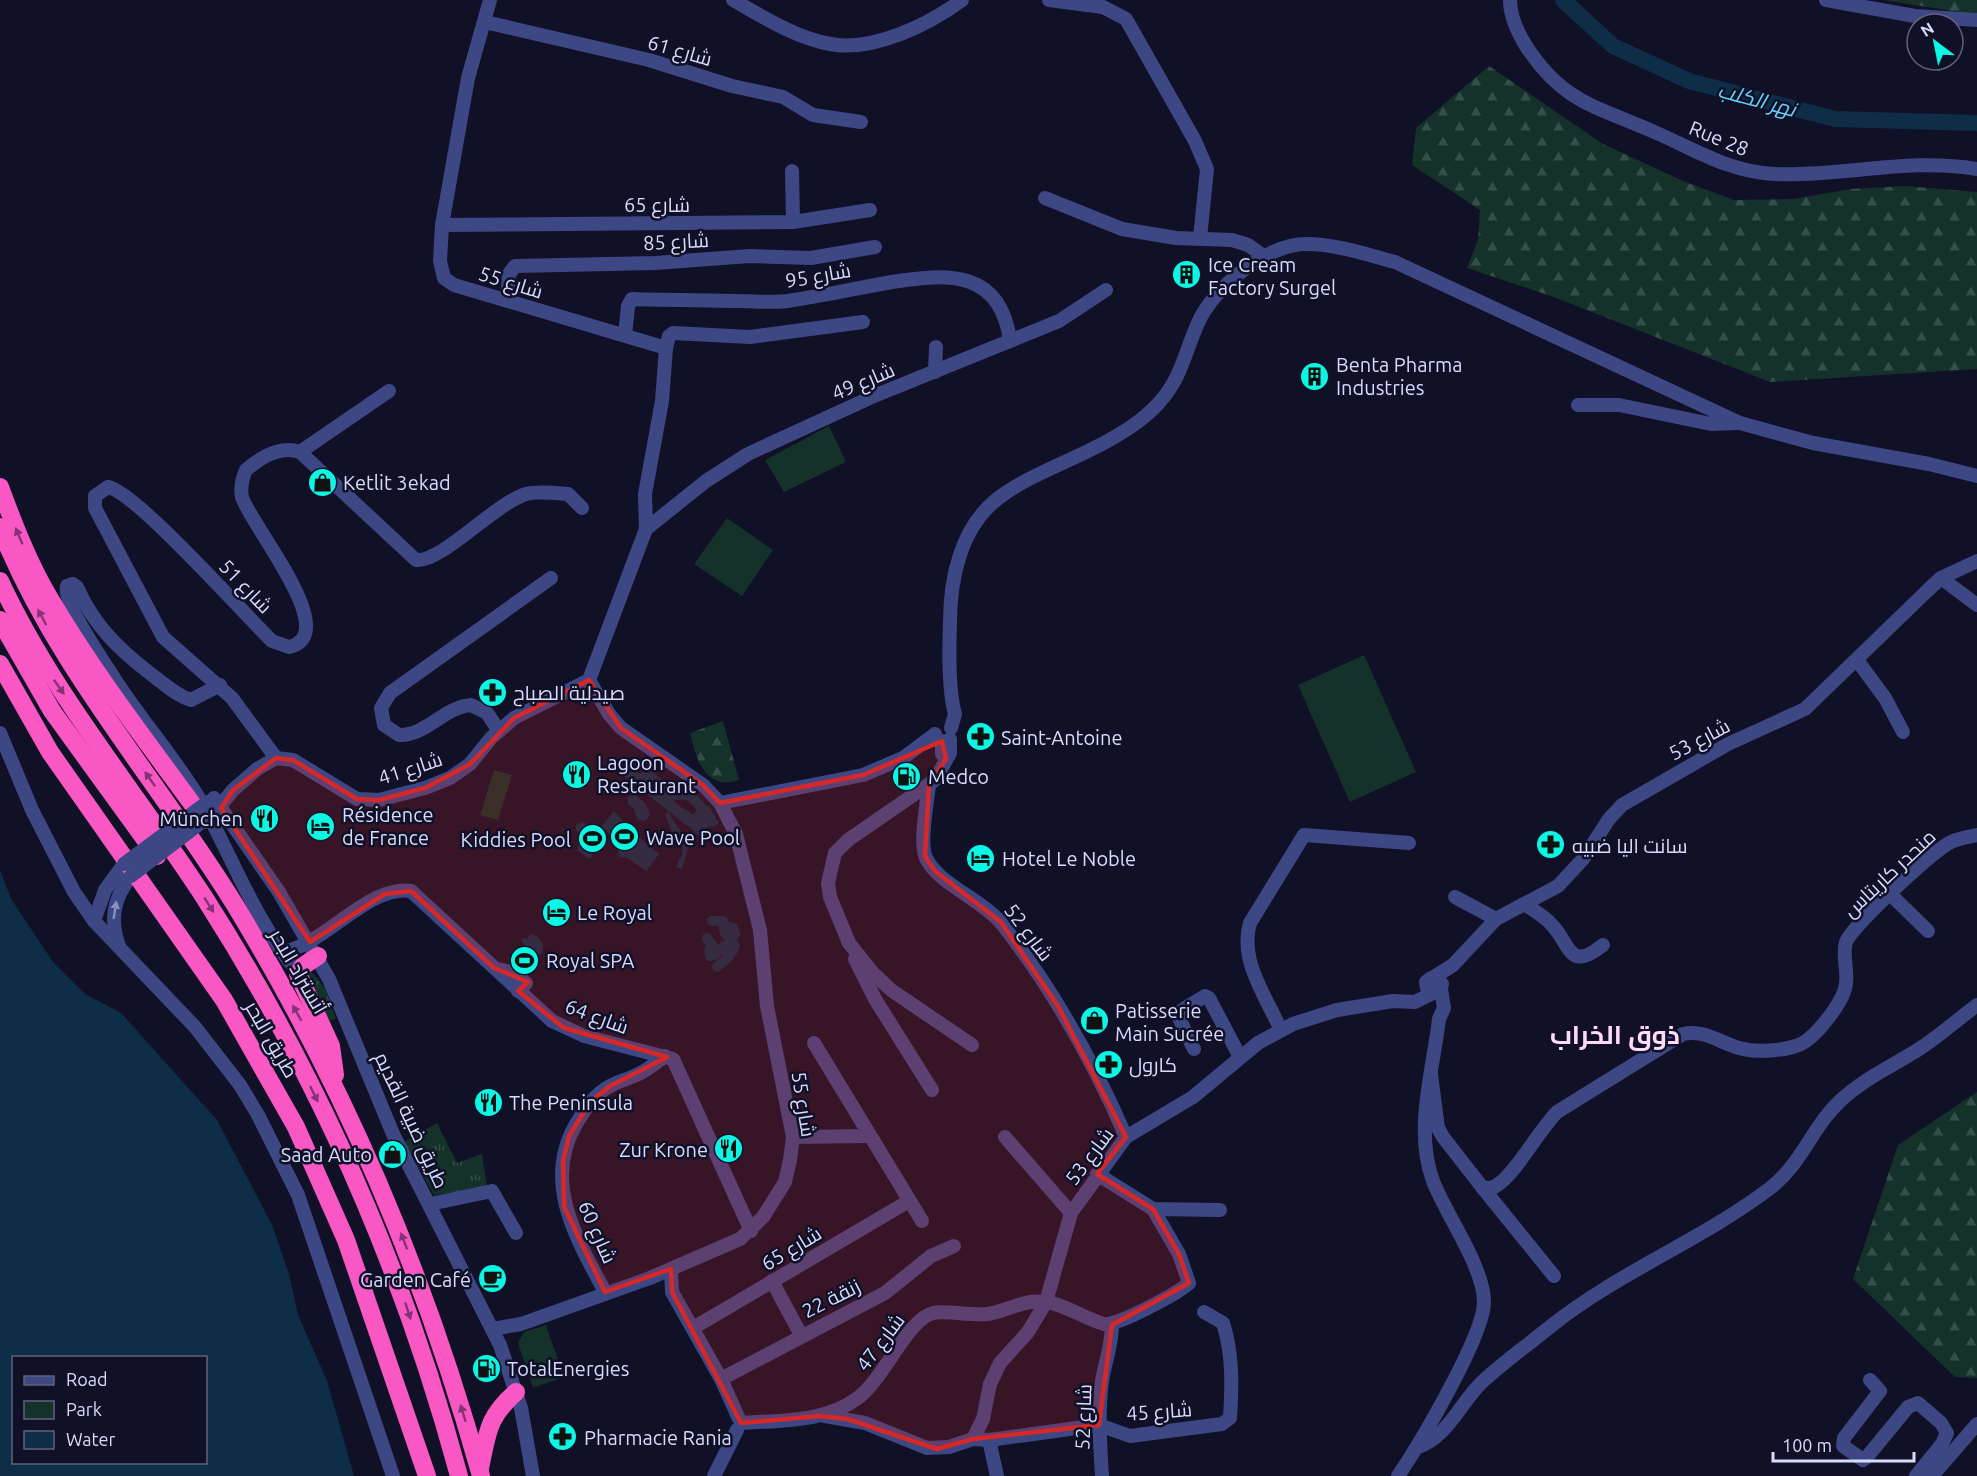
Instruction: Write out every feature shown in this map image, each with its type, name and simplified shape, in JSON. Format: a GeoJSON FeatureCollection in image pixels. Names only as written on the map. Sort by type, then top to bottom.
{"type":"FeatureCollection","features":[{"type":"Feature","properties":{"kind":"highway"},"geometry":{"type":"LineString","coordinates":[[0,487],[41,583],[111,693],[210,809]]}},
{"type":"Feature","properties":{"kind":"highway","name":"أتستراد البحر"},"geometry":{"type":"LineString","coordinates":[[0,527],[30,595],[54,640],[85,689],[210,865],[258,945],[334,1083],[387,1198],[425,1294],[480,1473]]}},
{"type":"Feature","properties":{"kind":"highway"},"geometry":{"type":"LineString","coordinates":[[0,581],[50,674],[202,895],[241,956],[297,1059],[340,1147],[400,1288],[459,1476]]}},
{"type":"Feature","properties":{"kind":"highway"},"geometry":{"type":"LineString","coordinates":[[0,620],[29,675],[153,851]]}},
{"type":"Feature","properties":{"kind":"highway","name":"طريق البحر"},"geometry":{"type":"LineString","coordinates":[[0,664],[50,752],[224,1000],[296,1127],[346,1240],[427,1476]]}},
{"type":"Feature","properties":{"kind":"highway"},"geometry":{"type":"LineString","coordinates":[[314,949],[298,972],[331,1046],[334,1083]]}},
{"type":"Feature","properties":{"kind":"highway"},"geometry":{"type":"LineString","coordinates":[[480,1473],[492,1418],[498,1408],[516,1392]]}},
{"type":"Feature","properties":{"kind":"street","name":"شارع 55"},"geometry":{"type":"LineString","coordinates":[[490,0],[468,78],[442,225],[440,267],[444,278],[454,285],[666,348]]}},
{"type":"Feature","properties":{"kind":"street"},"geometry":{"type":"LineString","coordinates":[[734,0],[769,20],[803,35],[829,44],[852,45],[870,44],[912,28],[962,0]]}},
{"type":"Feature","properties":{"kind":"street"},"geometry":{"type":"LineString","coordinates":[[1050,0],[1104,7],[1125,19],[1195,141],[1207,169],[1200,238]]}},
{"type":"Feature","properties":{"kind":"street","name":"Rue 28"},"geometry":{"type":"LineString","coordinates":[[1510,0],[1514,22],[1523,42],[1539,67],[1561,88],[1584,104],[1653,131],[1715,161],[1753,172],[1773,174],[1842,172],[1896,165],[1977,169]]}},
{"type":"Feature","properties":{"kind":"street"},"geometry":{"type":"LineString","coordinates":[[1826,0],[1915,16],[1977,20]]}},
{"type":"Feature","properties":{"kind":"street","name":"شارع 61"},"geometry":{"type":"LineString","coordinates":[[485,22],[650,60],[732,86],[783,97],[813,115],[861,122]]}},
{"type":"Feature","properties":{"kind":"street"},"geometry":{"type":"LineString","coordinates":[[792,171],[794,222]]}},
{"type":"Feature","properties":{"kind":"street"},"geometry":{"type":"LineString","coordinates":[[1045,198],[1122,229],[1176,238],[1240,242],[1265,257]]}},
{"type":"Feature","properties":{"kind":"street","name":"شارع 65"},"geometry":{"type":"LineString","coordinates":[[442,225],[794,222],[870,210]]}},
{"type":"Feature","properties":{"kind":"street"},"geometry":{"type":"LineString","coordinates":[[863,322],[750,337],[673,333],[669,336],[662,401],[645,494],[646,529],[589,680],[609,714],[621,728],[703,785],[720,802],[863,775],[890,765],[916,749],[925,749],[944,734],[955,721],[950,596],[953,573],[962,549],[983,513],[1009,491],[1120,435],[1153,410],[1179,374],[1198,323],[1210,300],[1226,284],[1265,257],[1295,244],[1338,247],[1395,262],[1740,423],[1813,443],[1929,464],[1977,476]]}},
{"type":"Feature","properties":{"kind":"street","name":"شارع 85"},"geometry":{"type":"LineString","coordinates":[[507,300],[508,274],[517,265],[655,263],[750,256],[811,258],[875,247]]}},
{"type":"Feature","properties":{"kind":"street","name":"شارع 95"},"geometry":{"type":"LineString","coordinates":[[626,335],[628,306],[632,299],[786,301],[932,276],[959,279],[976,284],[988,292],[999,304],[1008,324],[1010,341]]}},
{"type":"Feature","properties":{"kind":"street","name":"شارع 49"},"geometry":{"type":"LineString","coordinates":[[646,529],[706,481],[748,454],[874,396],[1059,321],[1106,290]]}},
{"type":"Feature","properties":{"kind":"street"},"geometry":{"type":"LineString","coordinates":[[935,372],[936,347]]}},
{"type":"Feature","properties":{"kind":"street"},"geometry":{"type":"LineString","coordinates":[[389,391],[300,452],[416,560],[428,559],[444,550],[482,518],[528,494],[568,494],[582,508]]}},
{"type":"Feature","properties":{"kind":"street"},"geometry":{"type":"LineString","coordinates":[[1578,405],[1619,405],[1711,424],[1740,423]]}},
{"type":"Feature","properties":{"kind":"street","name":"شارع 51"},"geometry":{"type":"LineString","coordinates":[[276,758],[242,710],[220,686],[163,637],[95,508],[94,496],[108,487],[122,493],[171,537],[272,641],[289,647],[301,642],[308,616],[246,505],[241,484],[246,470],[266,456],[290,448],[300,452]]}},
{"type":"Feature","properties":{"kind":"street","name":"شارع 53"},"geometry":{"type":"LineString","coordinates":[[1393,1001],[1415,1002],[1434,990],[1453,965],[1496,919],[1552,890],[1569,875],[1609,819],[1630,799],[1728,744],[1805,709],[1941,579],[1977,561]]}},
{"type":"Feature","properties":{"kind":"street"},"geometry":{"type":"LineString","coordinates":[[499,731],[488,713],[471,705],[454,709],[416,732],[399,735],[384,725],[381,708],[390,693],[551,578]]}},
{"type":"Feature","properties":{"kind":"street"},"geometry":{"type":"LineString","coordinates":[[1941,579],[1977,605]]}},
{"type":"Feature","properties":{"kind":"street"},"geometry":{"type":"LineString","coordinates":[[220,686],[191,700],[177,694],[114,645],[101,631],[77,587],[73,584],[67,586],[67,594],[86,633],[134,709],[203,805],[232,865],[283,952],[298,972]]}},
{"type":"Feature","properties":{"kind":"street"},"geometry":{"type":"LineString","coordinates":[[1857,660],[1885,698],[1903,732]]}},
{"type":"Feature","properties":{"kind":"street","name":"شارع 41"},"geometry":{"type":"LineString","coordinates":[[276,758],[293,760],[347,795],[357,799],[379,800],[425,788],[450,778],[470,764],[499,731],[524,712],[589,680]]}},
{"type":"Feature","properties":{"kind":"street"},"geometry":{"type":"LineString","coordinates":[[0,734],[32,810],[74,892],[94,921],[212,1048],[252,1105],[278,1152],[298,1195],[329,1280],[354,1363],[393,1476]]}},
{"type":"Feature","properties":{"kind":"street"},"geometry":{"type":"LineString","coordinates":[[932,1090],[870,990],[830,897],[828,883],[835,853],[848,840],[928,785],[940,774],[946,759],[942,754],[944,734]]}},
{"type":"Feature","properties":{"kind":"street"},"geometry":{"type":"LineString","coordinates":[[74,892],[94,896],[105,890],[257,770],[276,758]]}},
{"type":"Feature","properties":{"kind":"street","name":"شارع 52"},"geometry":{"type":"LineString","coordinates":[[928,785],[924,851],[930,865],[978,901],[1000,922],[1058,1006],[1115,1112],[1131,1133]]}},
{"type":"Feature","properties":{"kind":"street","name":"شارع 55"},"geometry":{"type":"LineString","coordinates":[[492,1329],[521,1324],[605,1292],[650,1278],[720,1249],[751,1231],[785,1182],[793,1137],[767,1006],[757,912],[736,834],[720,802]]}},
{"type":"Feature","properties":{"kind":"street","name":"طريق ضبية القديم"},"geometry":{"type":"LineString","coordinates":[[210,809],[273,882],[314,949],[333,987],[371,1085],[500,1345],[516,1392],[533,1476]]}},
{"type":"Feature","properties":{"kind":"street"},"geometry":{"type":"LineString","coordinates":[[1281,1030],[1251,966],[1246,937],[1260,906],[1304,835],[1409,843]]}},
{"type":"Feature","properties":{"kind":"street","name":"منحدر كاريتاس"},"geometry":{"type":"LineString","coordinates":[[1482,1187],[1493,1188],[1503,1181],[1557,1112],[1683,1034],[1700,1032],[1752,1051],[1792,1047],[1804,1042],[1836,1007],[1845,993],[1847,940],[1890,894],[1945,845],[1957,839],[1977,836]]}},
{"type":"Feature","properties":{"kind":"street"},"geometry":{"type":"LineString","coordinates":[[119,948],[113,918],[115,902],[128,870]]}},
{"type":"Feature","properties":{"kind":"street"},"geometry":{"type":"LineString","coordinates":[[94,921],[105,890]]}},
{"type":"Feature","properties":{"kind":"street","name":"شارع 64"},"geometry":{"type":"LineString","coordinates":[[314,949],[370,902],[402,890],[411,891],[540,1012],[564,1028],[607,1043],[665,1056]]}},
{"type":"Feature","properties":{"kind":"street"},"geometry":{"type":"LineString","coordinates":[[1890,894],[1928,932]]}},
{"type":"Feature","properties":{"kind":"street"},"geometry":{"type":"LineString","coordinates":[[1455,897],[1496,919]]}},
{"type":"Feature","properties":{"kind":"street"},"geometry":{"type":"LineString","coordinates":[[1524,904],[1550,923],[1568,951],[1575,956],[1586,956],[1603,945]]}},
{"type":"Feature","properties":{"kind":"street"},"geometry":{"type":"LineString","coordinates":[[849,943],[885,985],[972,1044]]}},
{"type":"Feature","properties":{"kind":"street"},"geometry":{"type":"LineString","coordinates":[[283,952],[314,949]]}},
{"type":"Feature","properties":{"kind":"street"},"geometry":{"type":"LineString","coordinates":[[1398,1476],[1418,1447],[1478,1331],[1484,1302],[1473,1265],[1432,1179],[1425,1135],[1439,1019],[1444,1008],[1434,990]]}},
{"type":"Feature","properties":{"kind":"street","name":"شارع 53"},"geometry":{"type":"LineString","coordinates":[[973,1439],[983,1419],[990,1384],[997,1368],[1028,1332],[1046,1302],[1071,1214],[1097,1174],[1131,1133],[1192,1097],[1240,1057],[1281,1030],[1317,1015],[1393,1001],[1434,990]]}},
{"type":"Feature","properties":{"kind":"street"},"geometry":{"type":"LineString","coordinates":[[1194,1049],[1178,1016],[1182,1010],[1205,996],[1209,998],[1240,1057]]}},
{"type":"Feature","properties":{"kind":"street"},"geometry":{"type":"LineString","coordinates":[[1418,1447],[1439,1435],[1481,1383],[1579,1305],[1636,1268],[1729,1216],[1777,1183],[1801,1158],[1838,1102],[1864,1082],[1918,1050],[1977,1005]]}},
{"type":"Feature","properties":{"kind":"street"},"geometry":{"type":"LineString","coordinates":[[814,1042],[922,1221]]}},
{"type":"Feature","properties":{"kind":"street"},"geometry":{"type":"LineString","coordinates":[[665,1056],[677,1063],[751,1231]]}},
{"type":"Feature","properties":{"kind":"street","name":"شارع 60"},"geometry":{"type":"LineString","coordinates":[[605,1292],[564,1207],[561,1185],[563,1161],[569,1136],[590,1102],[610,1086],[635,1076],[665,1056]]}},
{"type":"Feature","properties":{"kind":"street"},"geometry":{"type":"LineString","coordinates":[[1431,1076],[1438,1128],[1443,1137],[1554,1276]]}},
{"type":"Feature","properties":{"kind":"street"},"geometry":{"type":"LineString","coordinates":[[793,1137],[869,1136]]}},
{"type":"Feature","properties":{"kind":"street"},"geometry":{"type":"LineString","coordinates":[[1005,1137],[1071,1214]]}},
{"type":"Feature","properties":{"kind":"street"},"geometry":{"type":"LineString","coordinates":[[1046,1302],[1112,1325],[1184,1287],[1189,1282],[1179,1254],[1153,1209],[1097,1174]]}},
{"type":"Feature","properties":{"kind":"street"},"geometry":{"type":"LineString","coordinates":[[430,1204],[492,1191],[516,1233]]}},
{"type":"Feature","properties":{"kind":"street","name":"شارع 65"},"geometry":{"type":"LineString","coordinates":[[693,1328],[909,1201]]}},
{"type":"Feature","properties":{"kind":"street"},"geometry":{"type":"LineString","coordinates":[[1153,1209],[1220,1210]]}},
{"type":"Feature","properties":{"kind":"street","name":"زنقة 22"},"geometry":{"type":"LineString","coordinates":[[724,1384],[801,1335],[885,1293],[931,1256],[954,1246]]}},
{"type":"Feature","properties":{"kind":"street"},"geometry":{"type":"LineString","coordinates":[[671,1269],[672,1292]]}},
{"type":"Feature","properties":{"kind":"street"},"geometry":{"type":"LineString","coordinates":[[650,1278],[672,1292],[724,1384],[735,1424],[729,1447],[714,1476]]}},
{"type":"Feature","properties":{"kind":"street"},"geometry":{"type":"LineString","coordinates":[[772,1281],[801,1335]]}},
{"type":"Feature","properties":{"kind":"street","name":"شارع 47"},"geometry":{"type":"LineString","coordinates":[[820,1416],[849,1404],[870,1388],[885,1370],[899,1344],[925,1316],[936,1312],[971,1316],[990,1314],[1028,1302],[1046,1302]]}},
{"type":"Feature","properties":{"kind":"street","name":"شارع 45"},"geometry":{"type":"LineString","coordinates":[[820,1416],[865,1423],[927,1448],[949,1447],[973,1439],[989,1440],[1099,1425],[1130,1436],[1197,1429],[1227,1422],[1230,1418],[1232,1383],[1227,1335],[1223,1323],[1204,1312]]}},
{"type":"Feature","properties":{"kind":"street","name":"شارع 55"},"geometry":{"type":"LineString","coordinates":[[500,1345],[521,1324]]}},
{"type":"Feature","properties":{"kind":"street","name":"شارع 52"},"geometry":{"type":"LineString","coordinates":[[1102,1476],[1099,1425],[1102,1379],[1112,1339],[1112,1325]]}},
{"type":"Feature","properties":{"kind":"street"},"geometry":{"type":"LineString","coordinates":[[1870,1380],[1880,1391],[1844,1438],[1843,1446],[1863,1460],[1908,1407],[1918,1403],[1941,1424],[1947,1433],[1942,1444],[1916,1476]]}},
{"type":"Feature","properties":{"kind":"street"},"geometry":{"type":"LineString","coordinates":[[735,1424],[820,1416]]}},
{"type":"Feature","properties":{"kind":"street"},"geometry":{"type":"LineString","coordinates":[[1932,1476],[1977,1424]]}},
{"type":"Feature","properties":{"kind":"street"},"geometry":{"type":"LineString","coordinates":[[989,1440],[997,1476]]}},
{"type":"Feature","properties":{"kind":"highlighted area"},"geometry":{"type":"Polygon","coordinates":[[[589,680],[621,728],[703,785],[720,803],[863,775],[942,741],[946,759],[929,785],[925,856],[935,871],[1001,922],[1058,1006],[1126,1137],[1097,1174],[1153,1209],[1179,1254],[1189,1283],[1112,1325],[1099,1425],[973,1439],[937,1449],[847,1419],[820,1416],[741,1423],[672,1292],[671,1269],[605,1292],[564,1207],[563,1161],[569,1136],[590,1102],[610,1086],[667,1057],[564,1028],[518,991],[528,982],[494,968],[411,891],[385,894],[310,942],[221,808],[233,790],[276,758],[293,760],[357,799],[379,800],[425,788],[470,764],[514,718],[589,680]]]}},
{"type":"Feature","properties":{"kind":"green space"},"geometry":{"type":"Polygon","coordinates":[[[1884,0],[1977,0],[1977,15],[1884,0]]]}},
{"type":"Feature","properties":{"kind":"green space"},"geometry":{"type":"Polygon","coordinates":[[[1489,66],[1603,144],[1683,181],[1734,200],[1793,199],[1851,189],[1905,186],[1977,192],[1977,369],[1770,382],[1551,296],[1467,268],[1478,240],[1480,210],[1412,165],[1416,128],[1489,66]]]}},
{"type":"Feature","properties":{"kind":"green space"},"geometry":{"type":"Polygon","coordinates":[[[829,426],[846,462],[784,492],[765,460],[829,426]]]}},
{"type":"Feature","properties":{"kind":"green space"},"geometry":{"type":"Polygon","coordinates":[[[727,518],[773,550],[742,596],[694,564],[727,518]]]}},
{"type":"Feature","properties":{"kind":"green space"},"geometry":{"type":"Polygon","coordinates":[[[1364,655],[1416,772],[1350,802],[1298,685],[1364,655]]]}},
{"type":"Feature","properties":{"kind":"green space"},"geometry":{"type":"Polygon","coordinates":[[[723,721],[739,780],[728,782],[718,781],[704,771],[699,763],[690,733],[723,721]]]}},
{"type":"Feature","properties":{"kind":"green space"},"geometry":{"type":"Polygon","coordinates":[[[494,770],[512,775],[498,820],[480,815],[494,770]]]}},
{"type":"Feature","properties":{"kind":"green space"},"geometry":{"type":"Polygon","coordinates":[[[310,970],[325,988],[336,1019],[328,1021],[307,973],[310,970]]]}},
{"type":"Feature","properties":{"kind":"green space"},"geometry":{"type":"Polygon","coordinates":[[[1977,1092],[1977,1378],[1955,1377],[1853,1279],[1898,1145],[1977,1092]]]}},
{"type":"Feature","properties":{"kind":"green space"},"geometry":{"type":"Polygon","coordinates":[[[437,1123],[457,1163],[482,1154],[487,1187],[434,1195],[404,1142],[437,1123]]]}},
{"type":"Feature","properties":{"kind":"green space"},"geometry":{"type":"Polygon","coordinates":[[[546,1325],[564,1377],[533,1388],[518,1343],[524,1332],[546,1325]]]}},
{"type":"Feature","properties":{"kind":"water"},"geometry":{"type":"Polygon","coordinates":[[[634,794],[645,803],[650,815],[645,821],[638,820],[634,809],[628,804],[627,798],[634,794]]]}},
{"type":"Feature","properties":{"kind":"water"},"geometry":{"type":"Polygon","coordinates":[[[708,805],[719,823],[714,827],[708,826],[702,839],[687,824],[700,806],[708,805]]]}},
{"type":"Feature","properties":{"kind":"water","name":"Wave Pool"},"geometry":{"type":"Polygon","coordinates":[[[614,811],[634,833],[659,854],[646,871],[626,857],[620,858],[615,841],[606,830],[603,833],[599,830],[614,811]]]}},
{"type":"Feature","properties":{"kind":"water"},"geometry":{"type":"Polygon","coordinates":[[[668,812],[689,844],[682,869],[676,867],[682,855],[682,846],[675,839],[665,815],[668,812]]]}},
{"type":"Feature","properties":{"kind":"water","name":"Kiddies Pool"},"geometry":{"type":"Polygon","coordinates":[[[582,822],[597,835],[591,847],[592,858],[587,858],[578,850],[578,844],[588,841],[586,833],[580,834],[576,830],[576,825],[582,822]]]}},
{"type":"Feature","properties":{"kind":"water"},"geometry":{"type":"Polygon","coordinates":[[[0,870],[11,899],[53,962],[85,994],[121,1013],[217,1120],[272,1225],[289,1274],[298,1315],[327,1381],[354,1476],[0,1476],[0,870]]]}},
{"type":"Feature","properties":{"kind":"water"},"geometry":{"type":"Polygon","coordinates":[[[531,934],[538,937],[543,945],[542,953],[534,959],[521,954],[526,949],[521,938],[527,939],[531,934]]]}},
{"type":"Feature","properties":{"kind":"waterway","name":"نهر الكلب"},"geometry":{"type":"LineString","coordinates":[[1563,0],[1613,46],[1689,81],[1835,119],[1977,123]]}},
{"type":"Feature","properties":{"kind":"waterway"},"geometry":{"type":"LineString","coordinates":[[632,768],[644,781],[655,786],[668,801],[693,816]]}},
{"type":"Feature","properties":{"kind":"waterway"},"geometry":{"type":"LineString","coordinates":[[626,771],[689,821]]}},
{"type":"Feature","properties":{"kind":"waterway"},"geometry":{"type":"LineString","coordinates":[[644,777],[650,776],[672,795],[690,796],[700,806]]}},
{"type":"Feature","properties":{"kind":"waterway"},"geometry":{"type":"LineString","coordinates":[[648,784],[670,799],[691,819]]}},
{"type":"Feature","properties":{"kind":"waterway"},"geometry":{"type":"LineString","coordinates":[[712,921],[723,921],[724,931],[725,933],[726,935],[728,936],[731,937],[735,934],[733,928],[727,926],[725,927],[725,930],[725,933],[726,934],[727,935],[728,936],[729,937],[734,933],[733,928],[727,927],[725,931],[727,935],[728,937],[735,946],[730,954],[724,950],[724,946],[731,944],[732,948],[730,954],[728,957],[717,967]]}},
{"type":"Feature","properties":{"kind":"waterway"},"geometry":{"type":"LineString","coordinates":[[707,938],[716,950],[716,954],[710,956],[709,950]]}},
{"type":"Feature","properties":{"kind":"place","name":"Ice Cream Factory Surgel"},"geometry":{"type":"Point","coordinates":[1187,275]}},
{"type":"Feature","properties":{"kind":"place","name":"Benta Pharma Industries"},"geometry":{"type":"Point","coordinates":[1315,376]}},
{"type":"Feature","properties":{"kind":"place","name":"Ketlit 3ekad"},"geometry":{"type":"Point","coordinates":[322,482]}},
{"type":"Feature","properties":{"kind":"place","name":"صيدلية الصباح"},"geometry":{"type":"Point","coordinates":[492,692]}},
{"type":"Feature","properties":{"kind":"place","name":"Saint-Antoine"},"geometry":{"type":"Point","coordinates":[980,737]}},
{"type":"Feature","properties":{"kind":"place","name":"Lagoon Restaurant"},"geometry":{"type":"Point","coordinates":[576,774]}},
{"type":"Feature","properties":{"kind":"place","name":"Medco"},"geometry":{"type":"Point","coordinates":[907,776]}},
{"type":"Feature","properties":{"kind":"place","name":"München"},"geometry":{"type":"Point","coordinates":[264,818]}},
{"type":"Feature","properties":{"kind":"place","name":"Résidence de France"},"geometry":{"type":"Point","coordinates":[321,826]}},
{"type":"Feature","properties":{"kind":"place","name":"Wave Pool"},"geometry":{"type":"Point","coordinates":[625,837]}},
{"type":"Feature","properties":{"kind":"place","name":"Kiddies Pool"},"geometry":{"type":"Point","coordinates":[592,839]}},
{"type":"Feature","properties":{"kind":"place","name":"سانت اليا ضبيه"},"geometry":{"type":"Point","coordinates":[1551,845]}},
{"type":"Feature","properties":{"kind":"place","name":"Hotel Le Noble"},"geometry":{"type":"Point","coordinates":[981,858]}},
{"type":"Feature","properties":{"kind":"place","name":"Le Royal"},"geometry":{"type":"Point","coordinates":[556,912]}},
{"type":"Feature","properties":{"kind":"place","name":"Royal SPA"},"geometry":{"type":"Point","coordinates":[525,960]}},
{"type":"Feature","properties":{"kind":"place","name":"Patisserie Main Sucrée"},"geometry":{"type":"Point","coordinates":[1094,1021]}},
{"type":"Feature","properties":{"kind":"place","name":"كارول"},"geometry":{"type":"Point","coordinates":[1108,1064]}},
{"type":"Feature","properties":{"kind":"place","name":"The Peninsula"},"geometry":{"type":"Point","coordinates":[488,1102]}},
{"type":"Feature","properties":{"kind":"place","name":"Zur Krone"},"geometry":{"type":"Point","coordinates":[729,1149]}},
{"type":"Feature","properties":{"kind":"place","name":"Saad Auto"},"geometry":{"type":"Point","coordinates":[393,1154]}},
{"type":"Feature","properties":{"kind":"place","name":"Garden Café"},"geometry":{"type":"Point","coordinates":[492,1279]}},
{"type":"Feature","properties":{"kind":"place","name":"TotalEnergies"},"geometry":{"type":"Point","coordinates":[486,1368]}},
{"type":"Feature","properties":{"kind":"place","name":"Pharmacie Rania"},"geometry":{"type":"Point","coordinates":[563,1437]}},
{"type":"Feature","properties":{"kind":"district","name":"ذوق الخراب"},"geometry":{"type":"Point","coordinates":[1615,1034]}}]}
